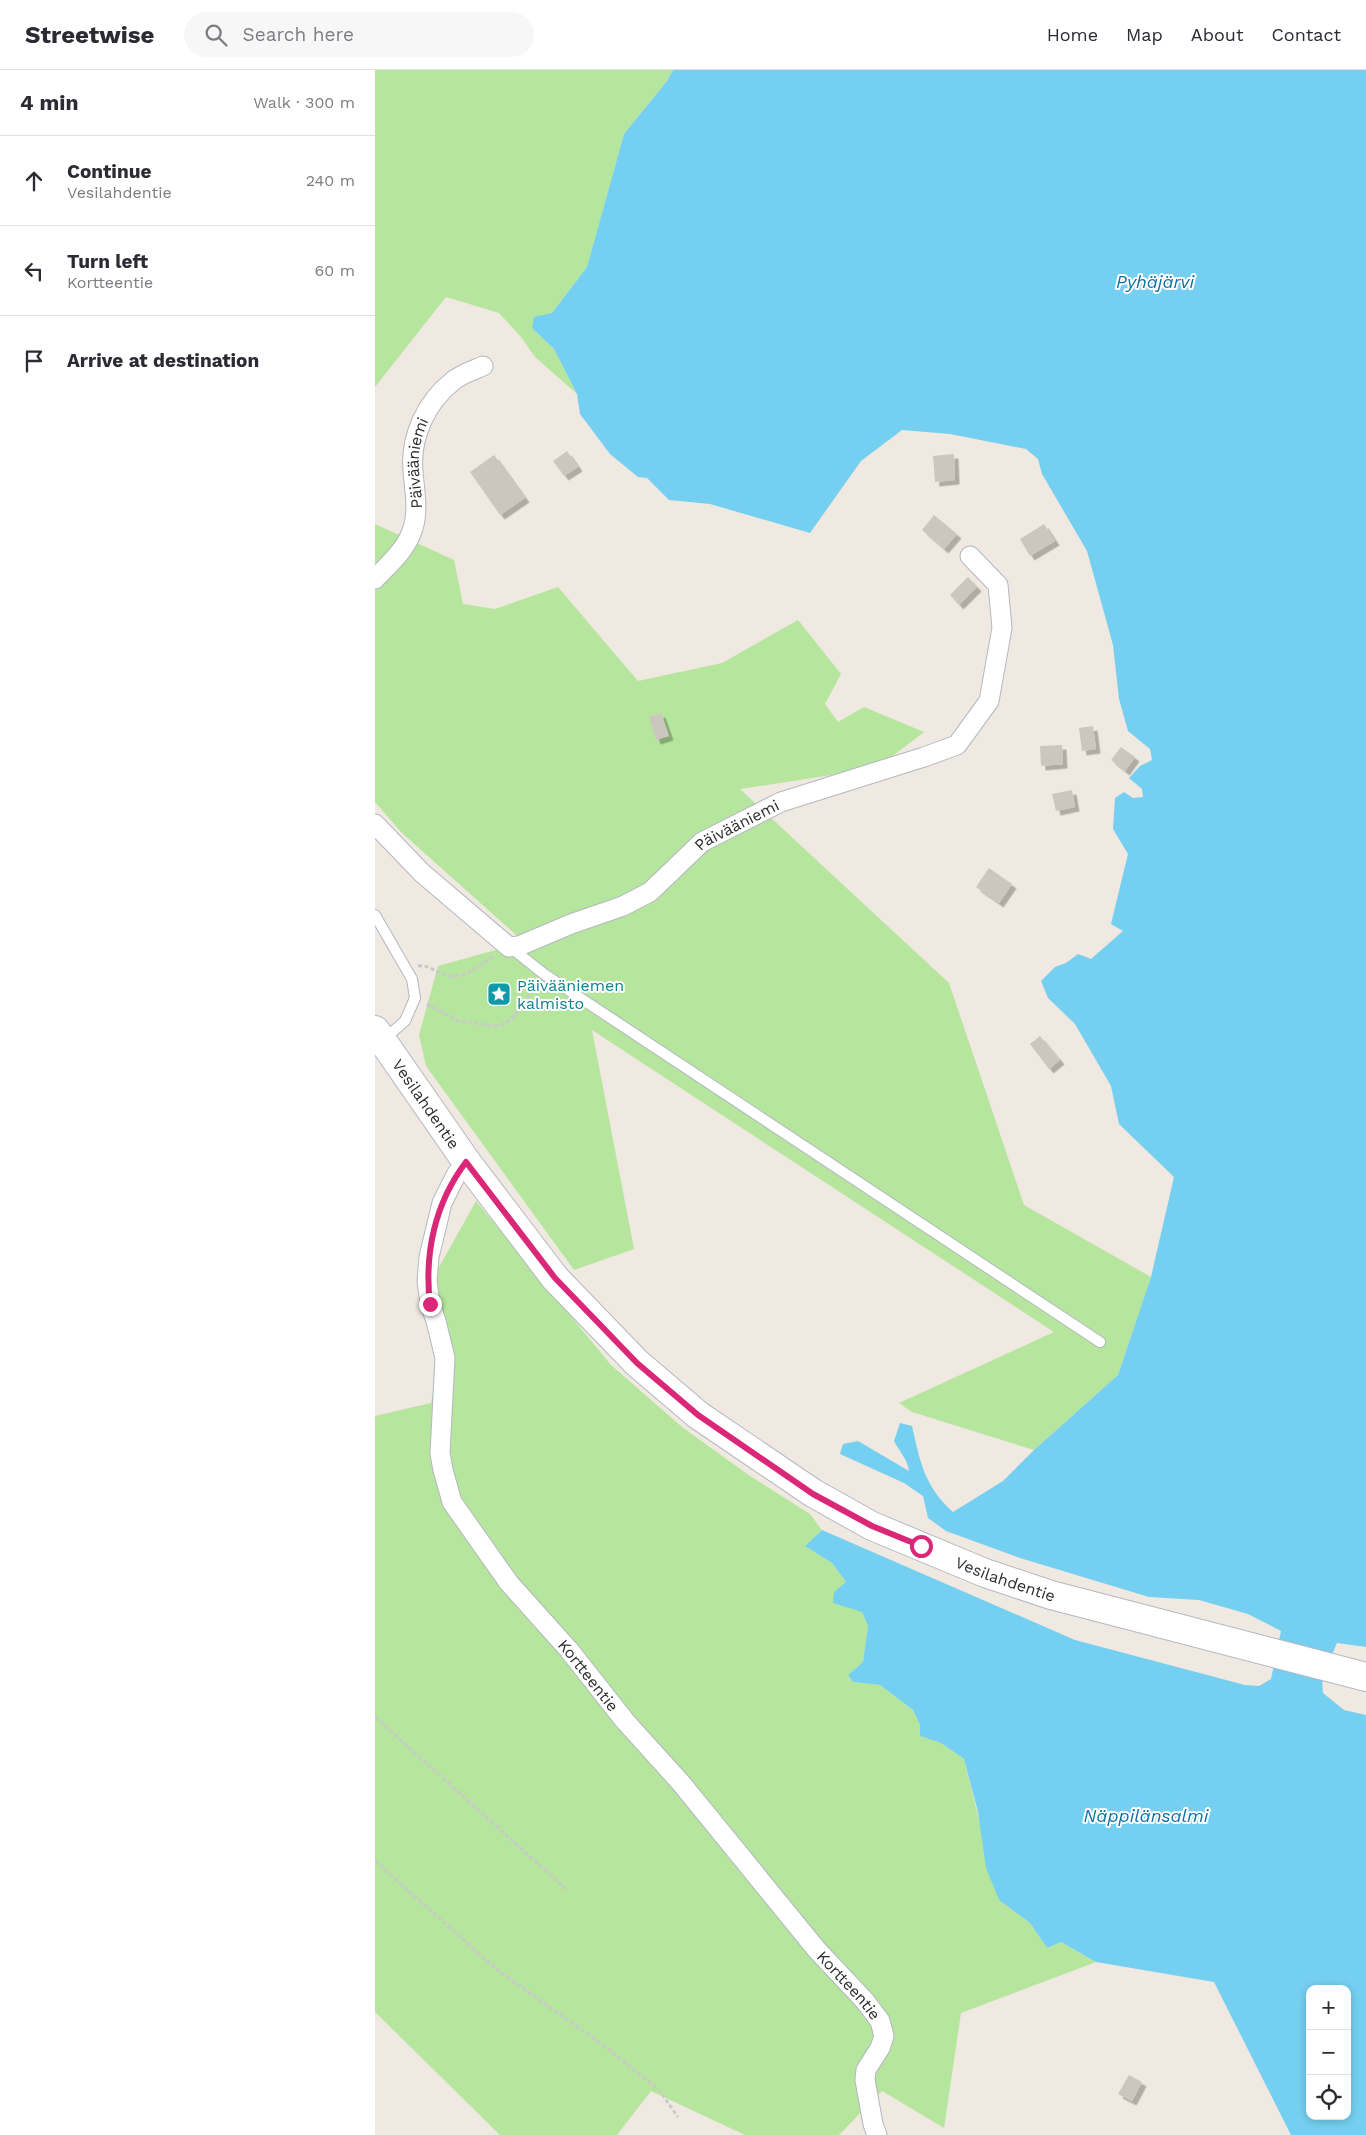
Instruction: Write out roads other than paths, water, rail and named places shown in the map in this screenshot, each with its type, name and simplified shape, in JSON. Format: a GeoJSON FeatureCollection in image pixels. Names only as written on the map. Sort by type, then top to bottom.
{"type":"FeatureCollection","features":[{"type":"Feature","properties":{"kind":"main road","name":"Vesilahdentie"},"geometry":{"type":"LineString","coordinates":[[379,1036],[466,1162],[555,1278],[637,1363],[698,1415],[813,1494],[872,1526],[985,1573],[1051,1595],[1366,1676]]}},
{"type":"Feature","properties":{"kind":"street","name":"Päivääniemi"},"geometry":{"type":"LineString","coordinates":[[375,579],[403,550],[414,527],[415,506],[412,458],[419,423],[438,395],[454,380],[483,366]]}},
{"type":"Feature","properties":{"kind":"street","name":"Päivääniemi"},"geometry":{"type":"LineString","coordinates":[[509,946],[519,946],[571,924],[623,906],[650,892],[702,842],[781,802],[957,745],[989,700],[1002,628],[998,585],[970,556]]}},
{"type":"Feature","properties":{"kind":"street"},"geometry":{"type":"LineString","coordinates":[[375,824],[422,873],[509,946]]}},
{"type":"Feature","properties":{"kind":"street","name":"Kortteentie"},"geometry":{"type":"LineString","coordinates":[[466,1162],[456,1175],[442,1203],[429,1257],[427,1281],[430,1304],[445,1358],[440,1453],[452,1502],[509,1583],[569,1650],[625,1721],[681,1784],[817,1950],[865,2001],[880,2021],[884,2036],[880,2048],[866,2070],[865,2080],[873,2124],[877,2135]]}},
{"type":"Feature","properties":{"kind":"lane"},"geometry":{"type":"LineString","coordinates":[[375,915],[412,979],[415,998],[405,1021],[379,1036]]}},
{"type":"Feature","properties":{"kind":"lane"},"geometry":{"type":"LineString","coordinates":[[509,946],[544,974],[1100,1342]]}},
{"type":"Feature","properties":{"kind":"water","name":"Pyhäjärvi"},"geometry":{"type":"Polygon","coordinates":[[[673,70],[1366,70],[1366,1647],[1337,1643],[1322,1678],[1323,1693],[1344,1710],[1366,1715],[1366,2135],[1291,2135],[1214,1982],[1096,1962],[1061,1942],[1047,1948],[1030,1923],[999,1900],[986,1868],[978,1812],[964,1759],[941,1743],[920,1736],[920,1725],[913,1710],[880,1685],[853,1682],[848,1675],[863,1662],[868,1626],[862,1612],[833,1603],[834,1592],[846,1582],[832,1563],[805,1546],[822,1530],[1075,1640],[1245,1685],[1259,1686],[1271,1679],[1281,1631],[1248,1614],[1199,1600],[1149,1597],[1020,1558],[946,1531],[928,1518],[923,1496],[904,1483],[840,1454],[843,1444],[858,1441],[909,1471],[905,1459],[894,1441],[900,1423],[912,1426],[921,1462],[929,1483],[935,1493],[953,1512],[1003,1481],[1034,1450],[1118,1375],[1151,1277],[1174,1177],[1119,1124],[1111,1086],[1075,1024],[1048,998],[1041,981],[1055,967],[1066,963],[1078,954],[1091,959],[1123,931],[1111,924],[1128,854],[1113,829],[1115,798],[1124,792],[1133,798],[1143,797],[1142,789],[1129,778],[1140,766],[1152,760],[1150,749],[1128,731],[1119,699],[1113,645],[1087,551],[1042,474],[1038,459],[1026,449],[950,434],[902,430],[861,461],[810,533],[710,504],[669,500],[647,478],[638,477],[610,454],[580,414],[577,394],[554,349],[532,328],[534,317],[552,313],[587,267],[624,134],[667,81],[673,70]]]}},
{"type":"Feature","properties":{"kind":"place","name":"Päivääniemen kalmisto"},"geometry":{"type":"Point","coordinates":[499,994]}},
{"type":"Feature","properties":{"kind":"water label","name":"Näppilänsalmi"},"geometry":{"type":"Point","coordinates":[1146,1816]}}]}
